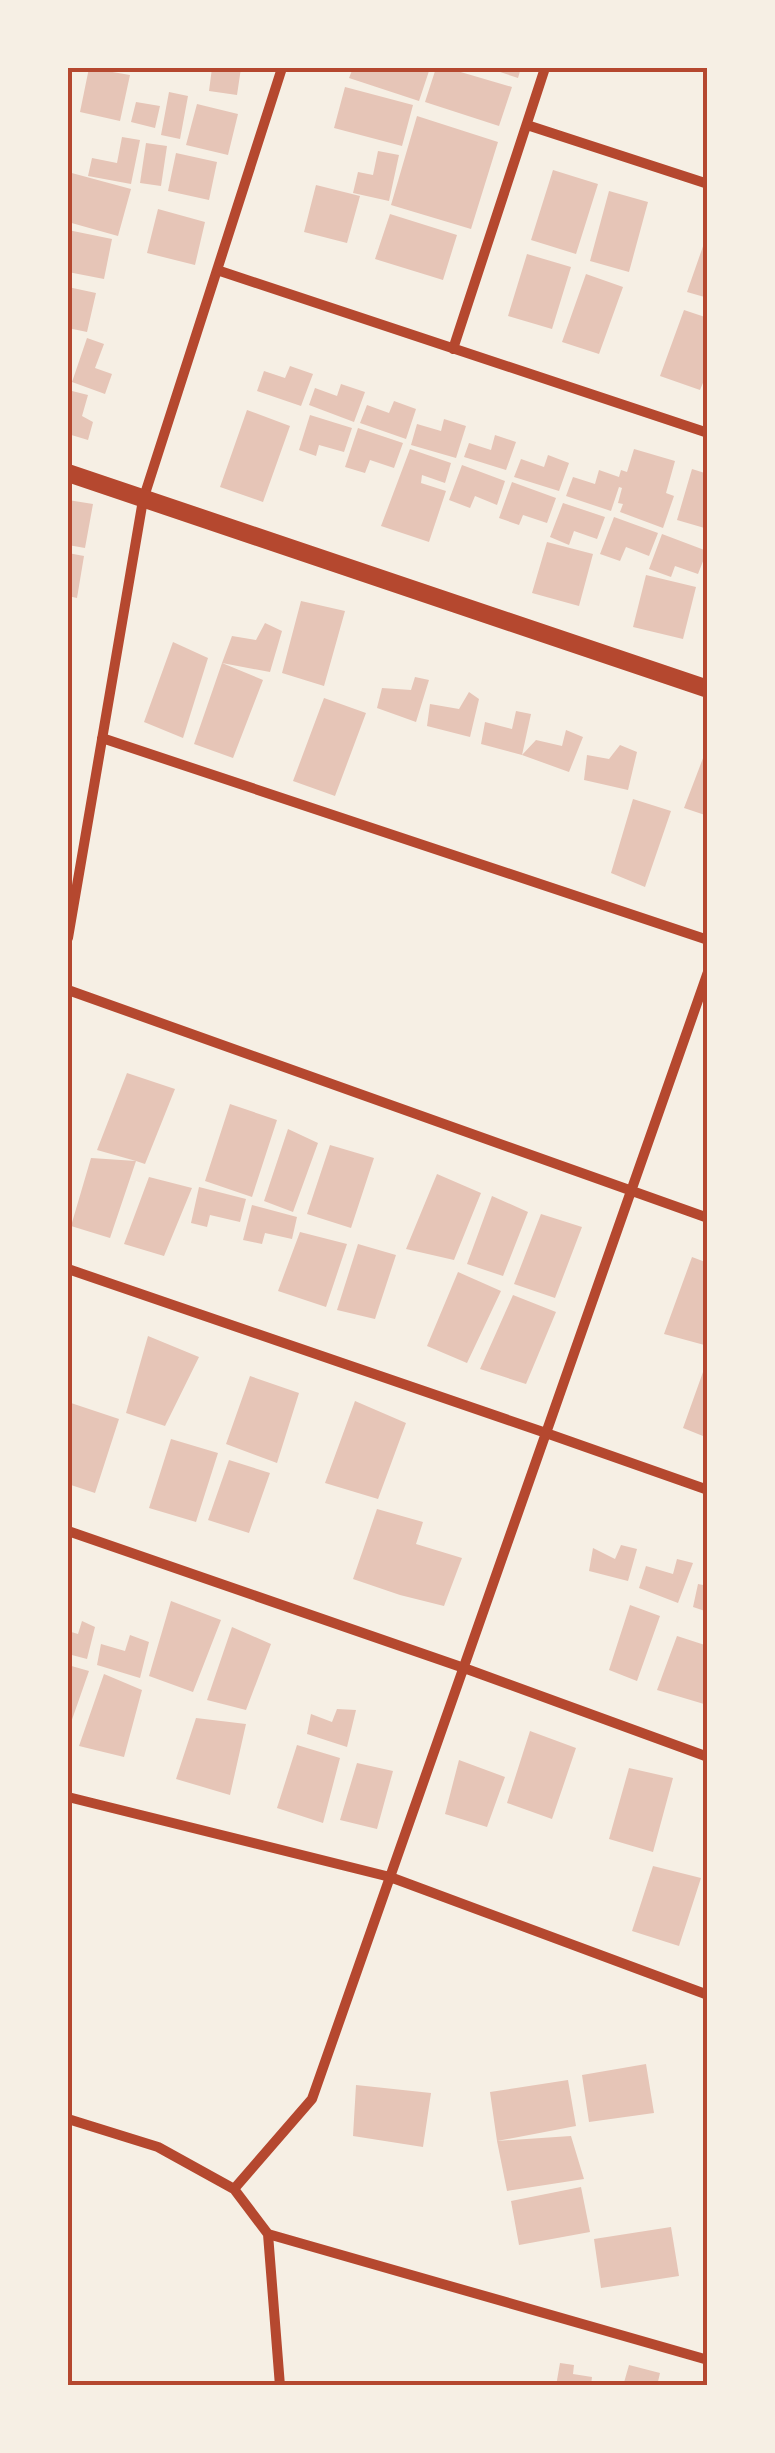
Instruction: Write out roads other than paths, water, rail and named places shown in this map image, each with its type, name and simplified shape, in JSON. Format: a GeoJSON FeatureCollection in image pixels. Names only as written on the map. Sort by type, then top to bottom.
{"type":"FeatureCollection","features":[{"type":"Feature","properties":{"kind":"street"},"geometry":{"type":"LineString","coordinates":[[68,938],[143,500],[282,68]]}},
{"type":"Feature","properties":{"kind":"street"},"geometry":{"type":"LineString","coordinates":[[453,349],[546,68]]}},
{"type":"Feature","properties":{"kind":"street"},"geometry":{"type":"LineString","coordinates":[[526,124],[708,184]]}},
{"type":"Feature","properties":{"kind":"street"},"geometry":{"type":"LineString","coordinates":[[217,270],[708,434]]}},
{"type":"Feature","properties":{"kind":"street"},"geometry":{"type":"LineString","coordinates":[[68,474],[708,689]]}},
{"type":"Feature","properties":{"kind":"street"},"geometry":{"type":"LineString","coordinates":[[102,738],[708,940]]}},
{"type":"Feature","properties":{"kind":"street"},"geometry":{"type":"LineString","coordinates":[[234,2189],[312,2099],[708,972]]}},
{"type":"Feature","properties":{"kind":"street"},"geometry":{"type":"LineString","coordinates":[[68,990],[708,1218]]}},
{"type":"Feature","properties":{"kind":"street"},"geometry":{"type":"LineString","coordinates":[[68,1269],[708,1490]]}},
{"type":"Feature","properties":{"kind":"street"},"geometry":{"type":"LineString","coordinates":[[68,1531],[708,1757]]}},
{"type":"Feature","properties":{"kind":"street"},"geometry":{"type":"LineString","coordinates":[[68,1797],[390,1878],[708,1994]]}},
{"type":"Feature","properties":{"kind":"street"},"geometry":{"type":"LineString","coordinates":[[68,2119],[158,2147],[234,2189],[268,2234],[280,2386]]}},
{"type":"Feature","properties":{"kind":"street"},"geometry":{"type":"LineString","coordinates":[[268,2234],[708,2360]]}}]}
